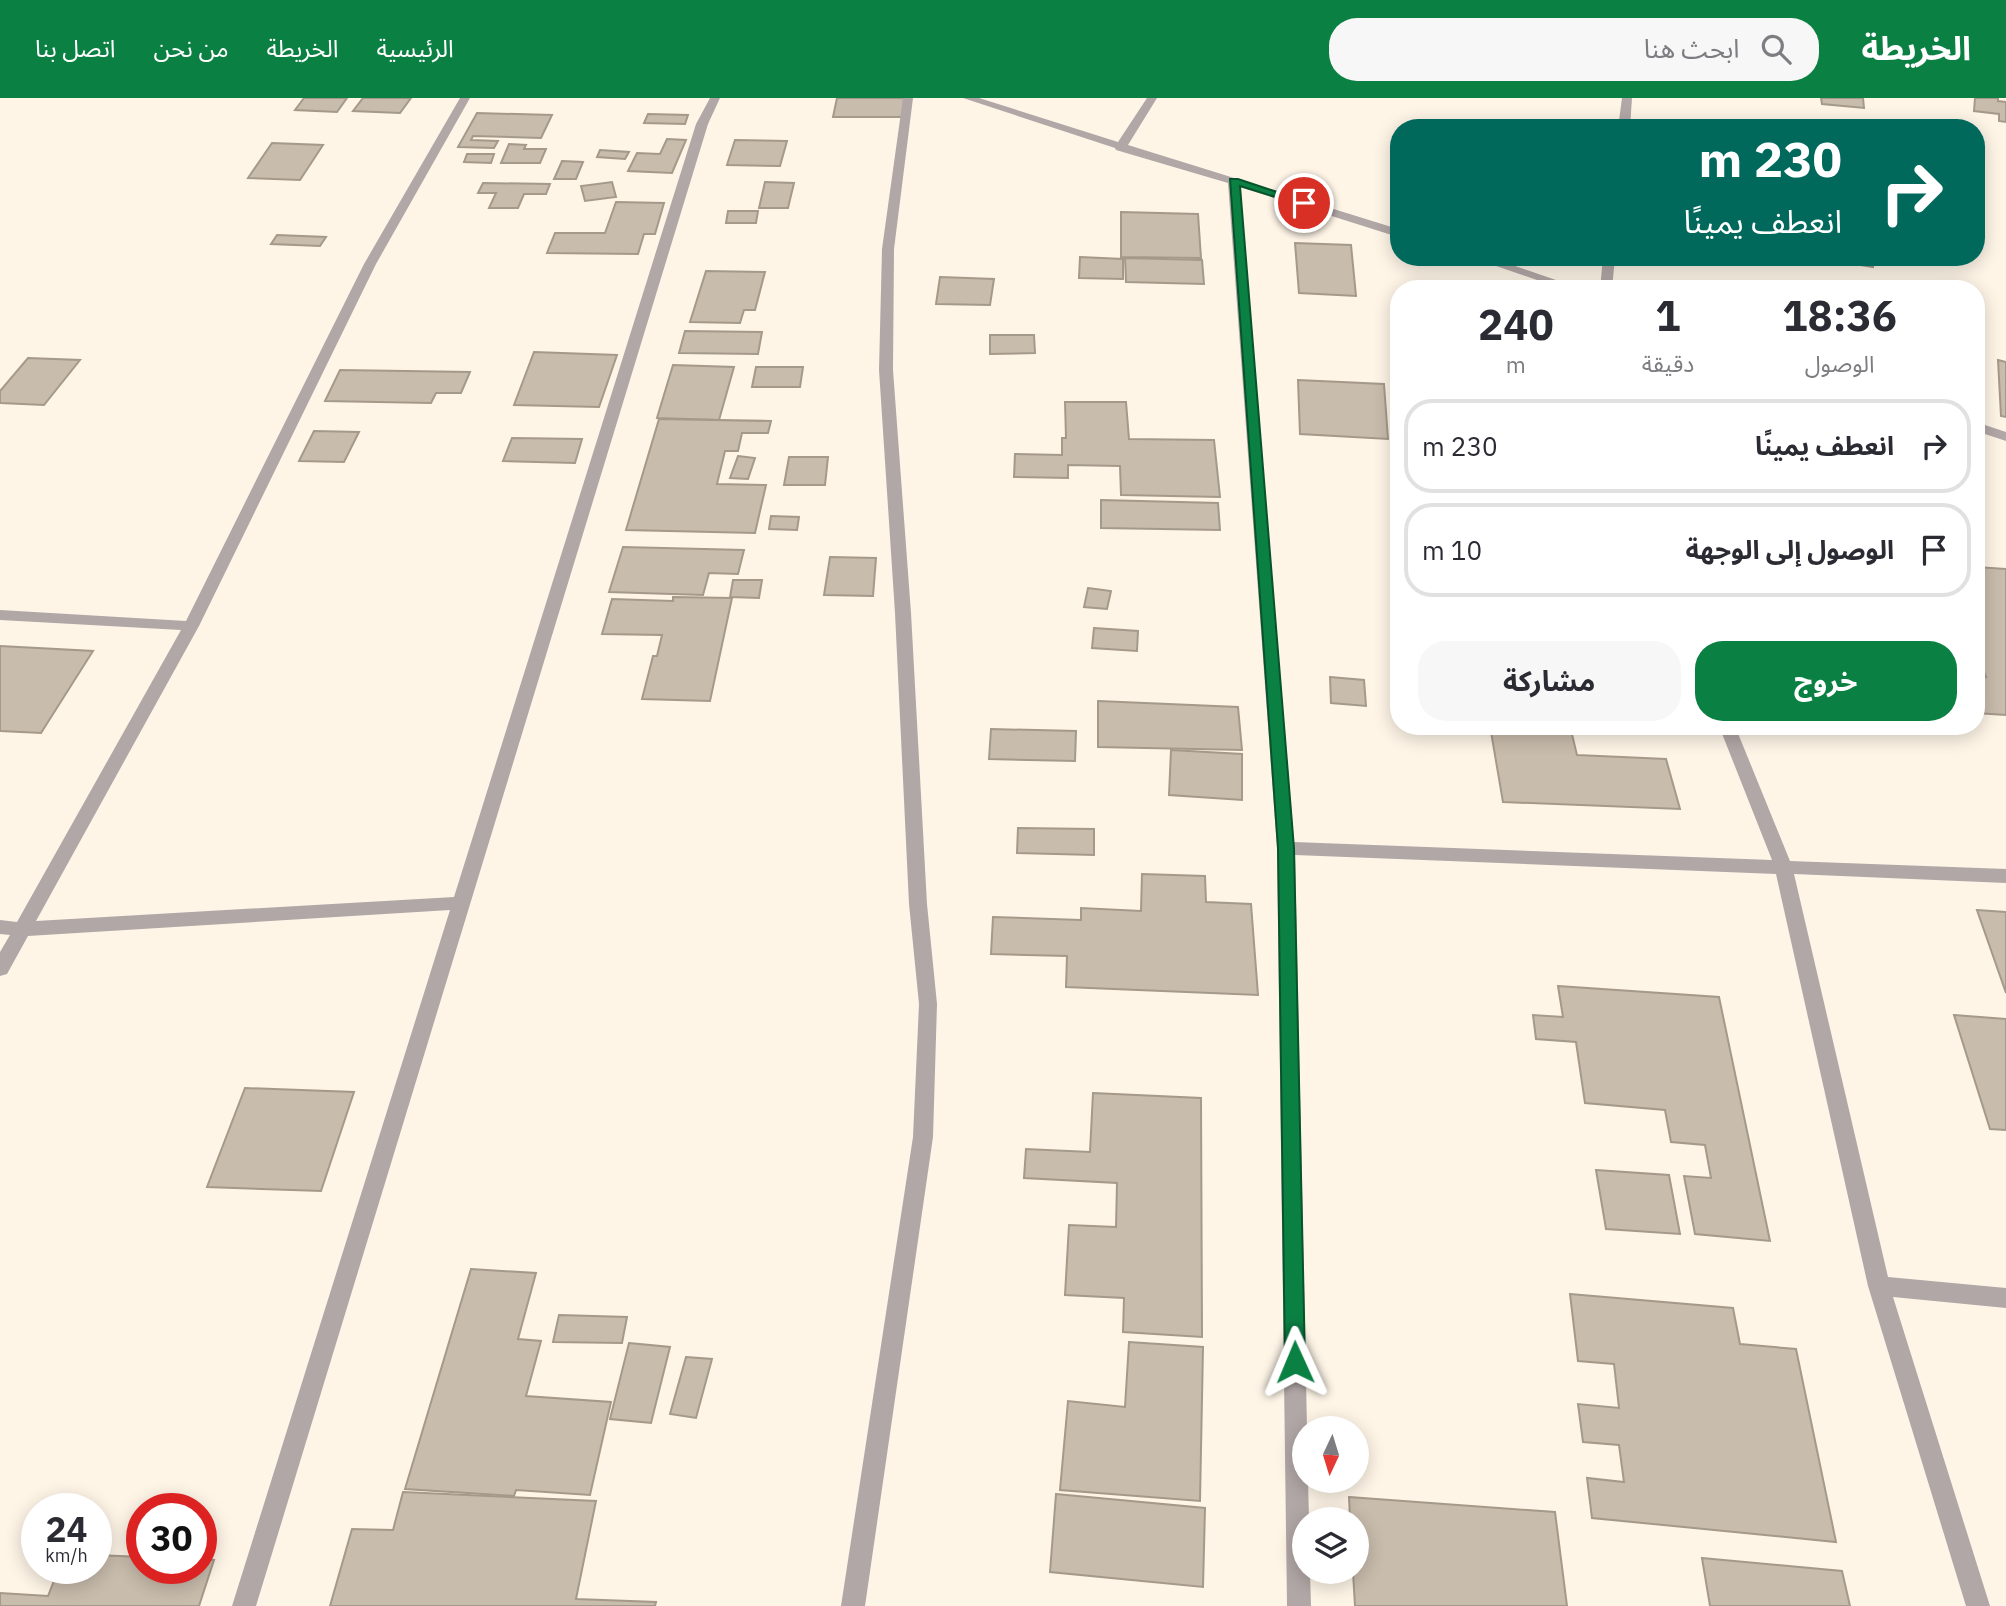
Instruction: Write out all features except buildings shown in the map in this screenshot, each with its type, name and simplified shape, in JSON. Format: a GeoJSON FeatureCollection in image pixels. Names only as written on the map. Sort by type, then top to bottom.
{"type":"FeatureCollection","features":[{"type":"Feature","properties":{"kind":"street"},"geometry":{"type":"LineString","coordinates":[[0,969],[191,626],[370,264],[465,98]]}},
{"type":"Feature","properties":{"kind":"street"},"geometry":{"type":"LineString","coordinates":[[243,1606],[702,124],[715,98]]}},
{"type":"Feature","properties":{"kind":"street"},"geometry":{"type":"LineString","coordinates":[[853,1606],[923,1137],[928,1004],[918,904],[903,612],[886,370],[888,248],[908,98]]}},
{"type":"Feature","properties":{"kind":"street"},"geometry":{"type":"LineString","coordinates":[[968,98],[1120,148],[1390,230]]}},
{"type":"Feature","properties":{"kind":"street"},"geometry":{"type":"LineString","coordinates":[[1120,148],[1152,98]]}},
{"type":"Feature","properties":{"kind":"street"},"geometry":{"type":"LineString","coordinates":[[1625,119],[1627,98]]}},
{"type":"Feature","properties":{"kind":"street"},"geometry":{"type":"LineString","coordinates":[[1234,181],[1286,848],[1299,1606]]}},
{"type":"Feature","properties":{"kind":"street"},"geometry":{"type":"LineString","coordinates":[[1504,266],[1548,280]]}},
{"type":"Feature","properties":{"kind":"street"},"geometry":{"type":"LineString","coordinates":[[1985,429],[2006,437]]}},
{"type":"Feature","properties":{"kind":"street"},"geometry":{"type":"LineString","coordinates":[[0,615],[191,626]]}},
{"type":"Feature","properties":{"kind":"street"},"geometry":{"type":"LineString","coordinates":[[1731,735],[1784,869],[1879,1286],[1978,1606]]}},
{"type":"Feature","properties":{"kind":"street"},"geometry":{"type":"LineString","coordinates":[[1286,848],[2006,876]]}},
{"type":"Feature","properties":{"kind":"street"},"geometry":{"type":"LineString","coordinates":[[0,927],[22,929],[461,903]]}},
{"type":"Feature","properties":{"kind":"street"},"geometry":{"type":"LineString","coordinates":[[1879,1286],[2006,1298]]}},
{"type":"Feature","properties":{"kind":"route"},"geometry":{"type":"LineString","coordinates":[[1295,1362],[1286,848],[1234,181],[1304,203]]}}]}
